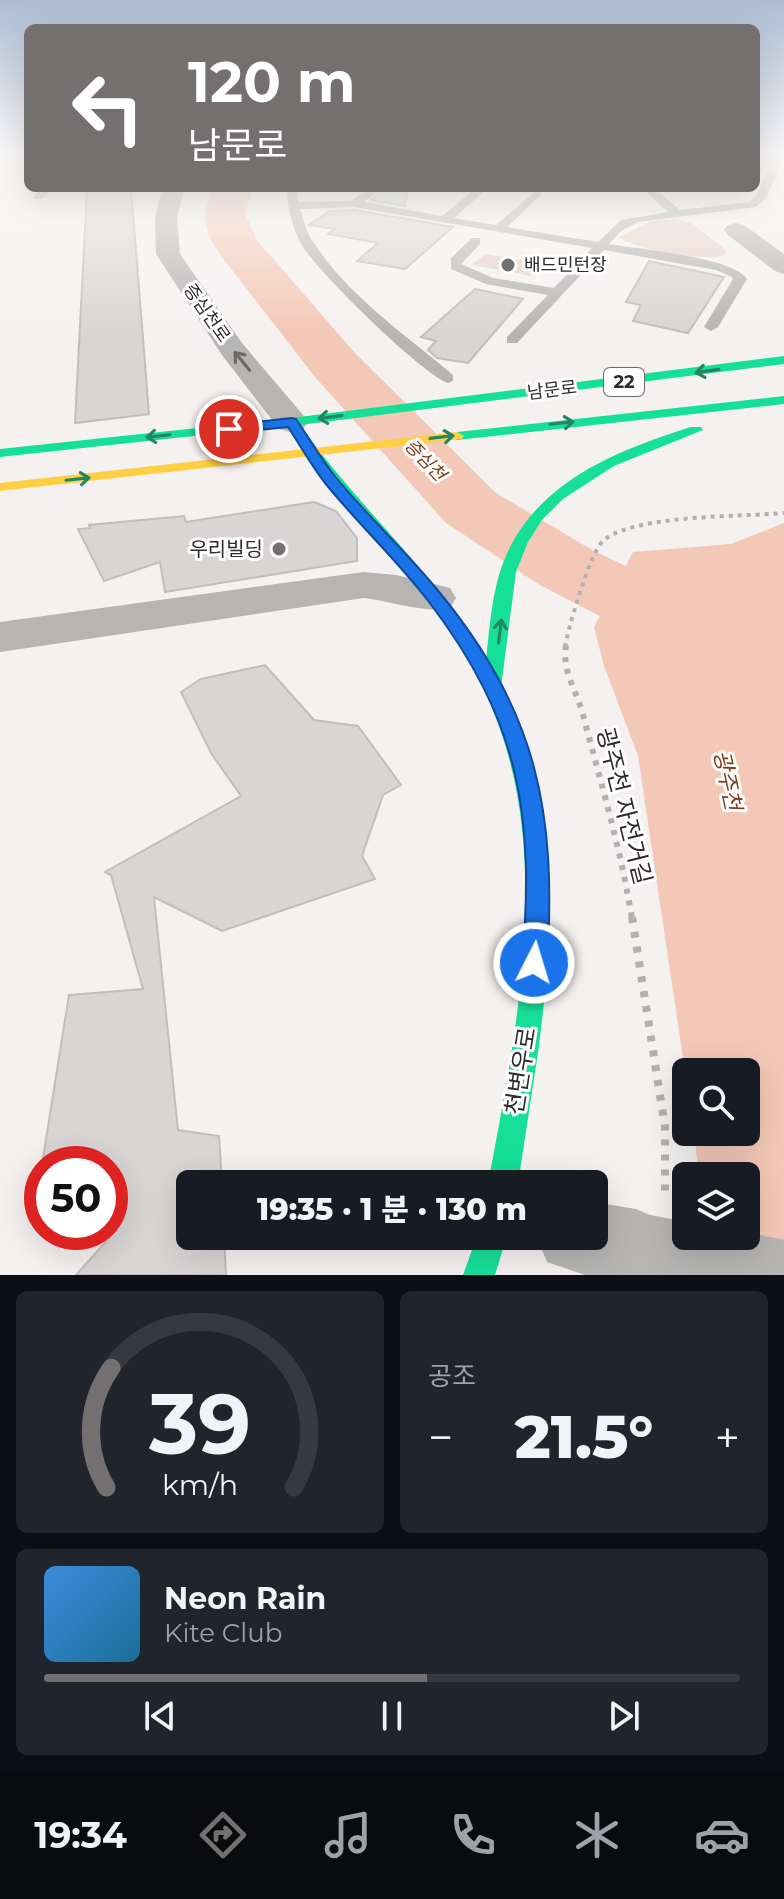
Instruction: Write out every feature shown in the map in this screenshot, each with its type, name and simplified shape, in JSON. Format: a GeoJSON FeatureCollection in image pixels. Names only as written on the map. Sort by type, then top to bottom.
{"type":"FeatureCollection","features":[{"type":"Feature","properties":{"kind":"main road","name":"남문로"},"geometry":{"type":"LineString","coordinates":[[291,422],[784,360]]}},
{"type":"Feature","properties":{"kind":"main road","name":"남문로"},"geometry":{"type":"LineString","coordinates":[[309,452],[784,400]]}},
{"type":"Feature","properties":{"kind":"main road"},"geometry":{"type":"LineString","coordinates":[[494,683],[506,580],[512,558],[524,534],[572,483],[626,450],[784,407]]}},
{"type":"Feature","properties":{"kind":"main road","name":"천변우로"},"geometry":{"type":"LineString","coordinates":[[291,422],[309,452],[435,598],[494,683],[515,730],[532,800],[539,902],[529,1024],[505,1170]]}},
{"type":"Feature","properties":{"kind":"main road","name":"22"},"geometry":{"type":"LineString","coordinates":[[0,453],[291,422]]}},
{"type":"Feature","properties":{"kind":"main road","name":"22"},"geometry":{"type":"LineString","coordinates":[[0,487],[309,452]]}},
{"type":"Feature","properties":{"kind":"main road"},"geometry":{"type":"LineString","coordinates":[[479,1275],[487,1250]]}},
{"type":"Feature","properties":{"kind":"street","name":"증심천로"},"geometry":{"type":"LineString","coordinates":[[167,216],[168,254],[232,349],[291,422]]}},
{"type":"Feature","properties":{"kind":"street"},"geometry":{"type":"LineString","coordinates":[[768,227],[736,230],[784,266]]}},
{"type":"Feature","properties":{"kind":"street"},"geometry":{"type":"LineString","coordinates":[[0,637],[364,585],[396,588],[435,598]]}},
{"type":"Feature","properties":{"kind":"street"},"geometry":{"type":"LineString","coordinates":[[625,1228],[784,1273]]}},
{"type":"Feature","properties":{"kind":"lane"},"geometry":{"type":"LineString","coordinates":[[297,216],[307,243],[331,272],[370,313],[448,378]]}},
{"type":"Feature","properties":{"kind":"lane"},"geometry":{"type":"LineString","coordinates":[[424,216],[719,267],[737,274],[740,279],[711,327]]}},
{"type":"Feature","properties":{"kind":"lane"},"geometry":{"type":"LineString","coordinates":[[445,219],[449,216]]}},
{"type":"Feature","properties":{"kind":"lane"},"geometry":{"type":"LineString","coordinates":[[499,228],[513,216]]}},
{"type":"Feature","properties":{"kind":"lane"},"geometry":{"type":"LineString","coordinates":[[512,340],[620,223],[665,216]]}},
{"type":"Feature","properties":{"kind":"lane"},"geometry":{"type":"LineString","coordinates":[[476,241],[455,261],[455,266],[461,271],[488,280],[556,292]]}},
{"type":"Feature","properties":{"kind":"path","name":"광주천 자전거길"},"geometry":{"type":"LineString","coordinates":[[625,1228],[665,1127],[624,868],[580,703],[563,662],[569,622],[601,543],[622,529],[784,513]]}},
{"type":"Feature","properties":{"kind":"shaded area"},"geometry":{"type":"Polygon","coordinates":[[[677,219],[693,224],[726,250],[724,256],[670,253],[639,246],[619,237],[652,221],[677,219]]]}},
{"type":"Feature","properties":{"kind":"shaded area","name":"배드민턴장"},"geometry":{"type":"Polygon","coordinates":[[[485,254],[544,264],[532,276],[472,265],[485,254]]]}},
{"type":"Feature","properties":{"kind":"water","name":"광주천"},"geometry":{"type":"Polygon","coordinates":[[[784,523],[784,1275],[760,1250],[760,1162],[697,1162],[696,1146],[760,1146],[760,1058],[683,1058],[638,756],[604,666],[594,627],[633,552],[731,544],[784,523]]]}},
{"type":"Feature","properties":{"kind":"building"},"geometry":{"type":"Polygon","coordinates":[[[86,216],[133,216],[149,414],[75,423],[86,216]]]}},
{"type":"Feature","properties":{"kind":"building"},"geometry":{"type":"Polygon","coordinates":[[[323,216],[386,216],[453,227],[405,269],[357,261],[378,243],[328,234],[334,229],[309,225],[323,216]]]}},
{"type":"Feature","properties":{"kind":"building"},"geometry":{"type":"Polygon","coordinates":[[[649,261],[724,277],[688,333],[633,321],[641,305],[626,302],[649,261]]]}},
{"type":"Feature","properties":{"kind":"building"},"geometry":{"type":"Polygon","coordinates":[[[475,289],[523,299],[468,363],[437,358],[428,350],[436,341],[421,337],[475,289]]]}},
{"type":"Feature","properties":{"kind":"building","name":"우리빌딩"},"geometry":{"type":"Polygon","coordinates":[[[314,502],[336,511],[357,538],[357,561],[165,592],[160,562],[104,581],[78,529],[90,528],[89,525],[184,516],[186,522],[314,502]]]}},
{"type":"Feature","properties":{"kind":"building"},"geometry":{"type":"Polygon","coordinates":[[[265,665],[314,720],[358,726],[401,785],[383,795],[362,856],[375,879],[222,931],[154,897],[178,1130],[219,1136],[221,1170],[176,1170],[176,1250],[225,1250],[226,1275],[76,1275],[98,1250],[128,1250],[128,1146],[45,1146],[69,995],[143,989],[111,875],[105,872],[241,796],[211,753],[181,692],[201,679],[265,665]]]}},
{"type":"Feature","properties":{"kind":"waterway","name":"증심천"},"geometry":{"type":"LineString","coordinates":[[225,216],[235,243],[335,365],[471,508],[567,568],[666,617],[700,658]]}},
{"type":"Feature","properties":{"kind":"traffic: fast"},"geometry":{"type":"LineString","coordinates":[[0,453],[291,422],[784,360]]}},
{"type":"Feature","properties":{"kind":"traffic: fast"},"geometry":{"type":"LineString","coordinates":[[457,436],[784,400]]}},
{"type":"Feature","properties":{"kind":"traffic: fast"},"geometry":{"type":"LineString","coordinates":[[291,422],[333,479],[468,644],[503,706],[525,771],[536,839],[538,907],[526,1046],[505,1170]]}},
{"type":"Feature","properties":{"kind":"traffic: fast"},"geometry":{"type":"LineString","coordinates":[[494,683],[500,613],[508,572],[520,542],[536,517],[557,496],[609,463],[696,430]]}},
{"type":"Feature","properties":{"kind":"traffic: fast"},"geometry":{"type":"LineString","coordinates":[[479,1275],[487,1250]]}},
{"type":"Feature","properties":{"kind":"traffic: slow"},"geometry":{"type":"LineString","coordinates":[[0,487],[457,436]]}},
{"type":"Feature","properties":{"kind":"place","name":"배드민턴장"},"geometry":{"type":"Point","coordinates":[508,265]}},
{"type":"Feature","properties":{"kind":"place","name":"우리빌딩"},"geometry":{"type":"Point","coordinates":[279,549]}},
{"type":"Feature","properties":{"kind":"route"},"geometry":{"type":"LineString","coordinates":[[229,429],[291,422],[328,478],[435,598],[494,683],[515,730],[532,800],[539,902],[534,963]]}}]}
